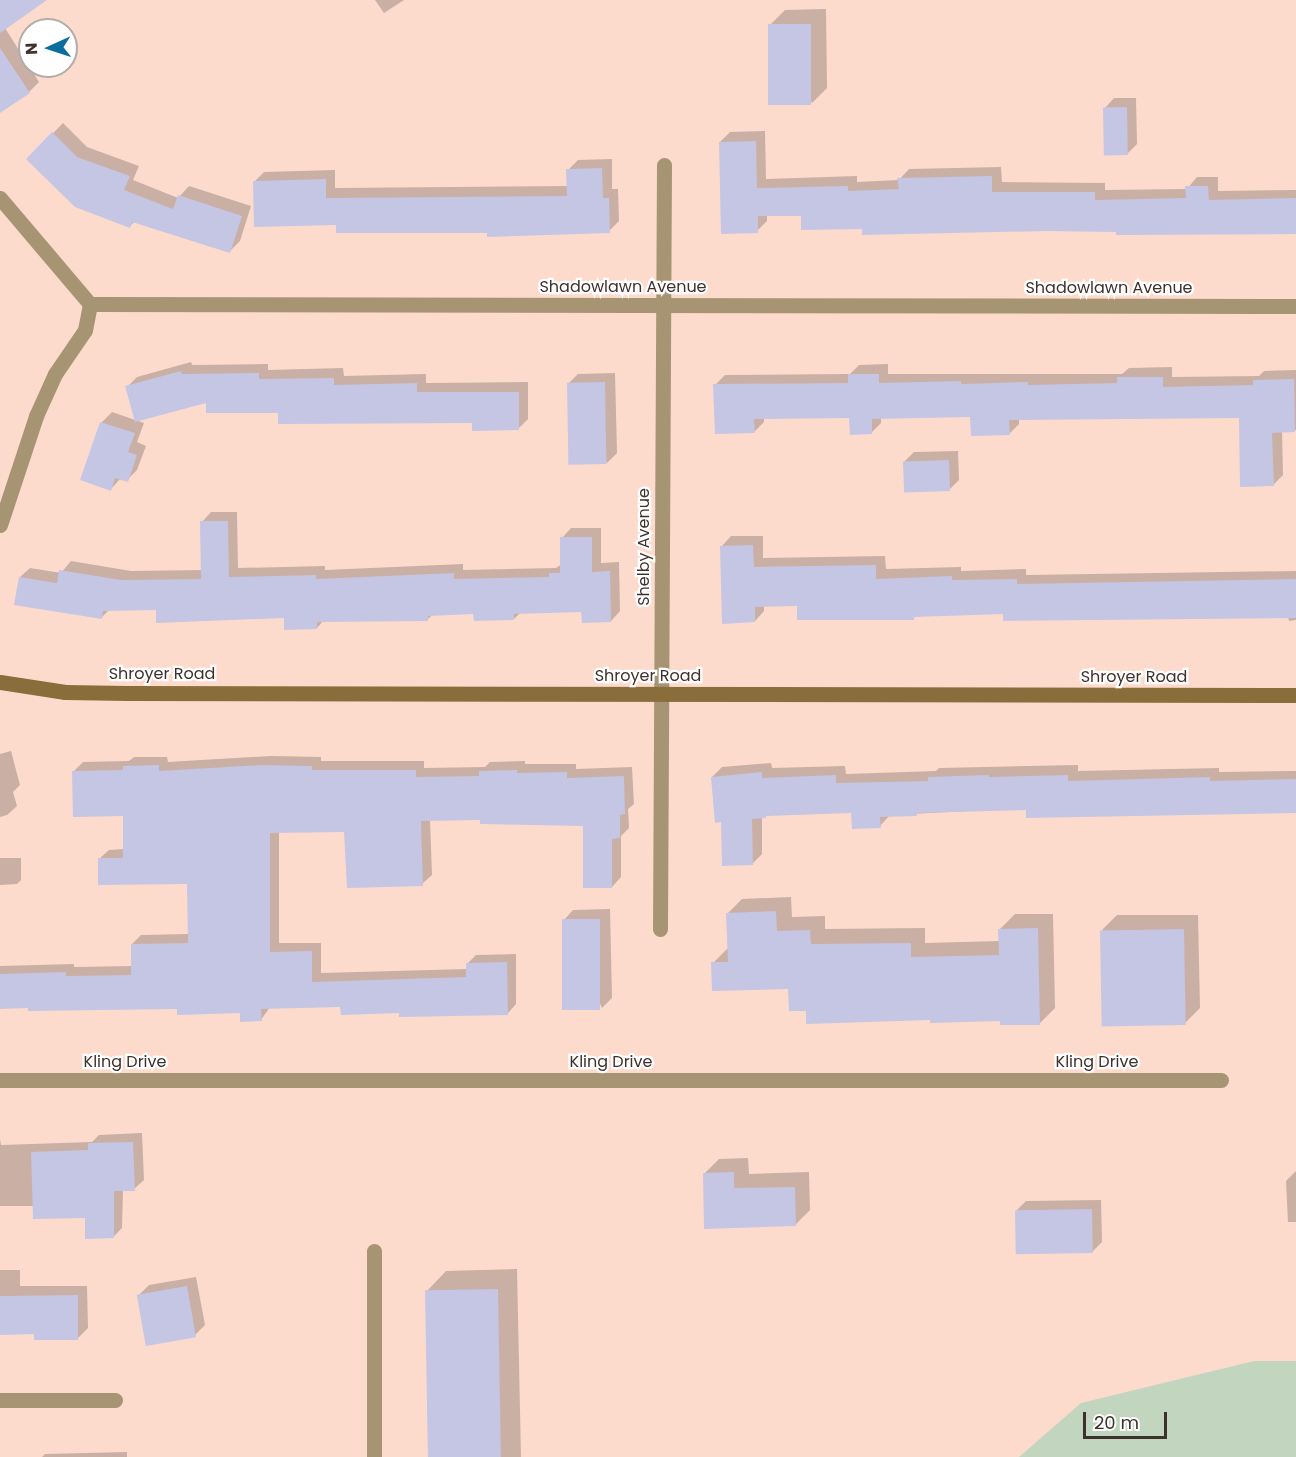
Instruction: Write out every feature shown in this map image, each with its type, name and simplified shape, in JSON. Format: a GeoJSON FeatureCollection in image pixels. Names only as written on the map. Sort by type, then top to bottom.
{"type":"FeatureCollection","features":[{"type":"Feature","properties":{"kind":"main road","name":"Shroyer Road"},"geometry":{"type":"LineString","coordinates":[[0,682],[65,692],[116,693],[1296,695]]}},
{"type":"Feature","properties":{"kind":"street","name":"Shelby Avenue"},"geometry":{"type":"LineString","coordinates":[[660,929],[664,165]]}},
{"type":"Feature","properties":{"kind":"street"},"geometry":{"type":"LineString","coordinates":[[0,198],[90,304],[85,330],[55,374],[36,416],[0,525]]}},
{"type":"Feature","properties":{"kind":"street","name":"Shadowlawn Avenue"},"geometry":{"type":"LineString","coordinates":[[90,304],[1296,306]]}},
{"type":"Feature","properties":{"kind":"street","name":"Kling Drive"},"geometry":{"type":"LineString","coordinates":[[0,1080],[1221,1080]]}},
{"type":"Feature","properties":{"kind":"street"},"geometry":{"type":"LineString","coordinates":[[374,1251],[374,1457]]}},
{"type":"Feature","properties":{"kind":"street"},"geometry":{"type":"LineString","coordinates":[[0,1400],[115,1400]]}},
{"type":"Feature","properties":{"kind":"green space"},"geometry":{"type":"Polygon","coordinates":[[[1254,1361],[1296,1361],[1296,1457],[1019,1457],[1081,1403],[1254,1361]]]}},
{"type":"Feature","properties":{"kind":"building"},"geometry":{"type":"Polygon","coordinates":[[[0,0],[47,0],[18,18],[18,20],[0,33],[0,0]]]}},
{"type":"Feature","properties":{"kind":"building"},"geometry":{"type":"Polygon","coordinates":[[[768,24],[811,24],[811,105],[768,105],[768,24]]]}},
{"type":"Feature","properties":{"kind":"building"},"geometry":{"type":"Polygon","coordinates":[[[0,48],[30,93],[0,113],[0,48]]]}},
{"type":"Feature","properties":{"kind":"building"},"geometry":{"type":"Polygon","coordinates":[[[1103,107],[1127,107],[1128,155],[1104,155],[1103,107]]]}},
{"type":"Feature","properties":{"kind":"building"},"geometry":{"type":"Polygon","coordinates":[[[52,132],[77,157],[130,176],[124,190],[173,209],[178,195],[242,216],[230,253],[132,222],[130,228],[75,207],[26,159],[52,132]]]}},
{"type":"Feature","properties":{"kind":"building"},"geometry":{"type":"Polygon","coordinates":[[[756,141],[757,188],[848,186],[848,191],[899,189],[897,178],[992,176],[992,192],[1095,192],[1095,200],[1186,198],[1185,186],[1208,186],[1209,200],[1296,198],[1296,234],[1116,235],[1116,232],[1046,231],[862,235],[862,229],[801,230],[801,216],[758,216],[758,233],[721,234],[719,142],[756,141]]]}},
{"type":"Feature","properties":{"kind":"building"},"geometry":{"type":"Polygon","coordinates":[[[602,168],[603,198],[609,198],[610,233],[487,237],[487,233],[336,233],[336,225],[254,227],[253,181],[326,179],[326,198],[567,196],[566,169],[602,168]]]}},
{"type":"Feature","properties":{"kind":"building"},"geometry":{"type":"Polygon","coordinates":[[[181,371],[182,374],[259,373],[259,379],[334,378],[334,385],[417,383],[417,392],[519,392],[519,430],[472,431],[472,423],[278,424],[278,413],[206,413],[206,403],[135,422],[125,386],[181,371]]]}},
{"type":"Feature","properties":{"kind":"building"},"geometry":{"type":"Polygon","coordinates":[[[848,374],[879,374],[879,383],[961,381],[961,384],[1028,382],[1028,385],[1117,383],[1117,377],[1163,377],[1163,387],[1253,385],[1253,380],[1294,379],[1295,432],[1272,433],[1274,486],[1240,487],[1239,418],[1009,420],[1010,435],[971,436],[970,417],[872,419],[872,434],[850,435],[849,418],[754,419],[755,433],[715,434],[713,384],[848,383],[848,374]]]}},
{"type":"Feature","properties":{"kind":"building"},"geometry":{"type":"Polygon","coordinates":[[[605,382],[606,464],[568,465],[567,383],[605,382]]]}},
{"type":"Feature","properties":{"kind":"building"},"geometry":{"type":"Polygon","coordinates":[[[100,422],[135,433],[128,452],[137,455],[128,482],[115,478],[111,491],[80,480],[100,422]]]}},
{"type":"Feature","properties":{"kind":"building"},"geometry":{"type":"Polygon","coordinates":[[[949,460],[950,491],[904,493],[903,462],[949,460]]]}},
{"type":"Feature","properties":{"kind":"building"},"geometry":{"type":"Polygon","coordinates":[[[200,521],[228,521],[229,577],[316,575],[316,579],[454,573],[454,579],[549,577],[549,573],[560,573],[560,537],[592,537],[592,572],[610,571],[611,622],[582,623],[581,612],[514,614],[514,620],[474,621],[473,614],[428,616],[428,621],[317,622],[317,629],[284,630],[284,618],[156,623],[156,610],[103,611],[102,619],[14,605],[19,577],[57,583],[59,570],[121,580],[201,579],[200,521]]]}},
{"type":"Feature","properties":{"kind":"building"},"geometry":{"type":"Polygon","coordinates":[[[753,545],[754,567],[876,565],[876,579],[952,576],[952,580],[1017,579],[1017,584],[1296,579],[1296,618],[1003,621],[1003,614],[914,617],[914,620],[797,620],[797,606],[755,607],[755,622],[722,624],[720,546],[753,545]]]}},
{"type":"Feature","properties":{"kind":"building"},"geometry":{"type":"Polygon","coordinates":[[[159,765],[159,771],[261,765],[312,766],[312,770],[416,770],[416,777],[479,776],[479,771],[517,770],[517,773],[567,772],[567,778],[624,776],[625,814],[620,815],[620,838],[612,839],[612,888],[583,888],[583,826],[480,824],[480,820],[421,821],[423,886],[347,888],[344,832],[270,833],[270,952],[312,951],[312,982],[466,977],[466,963],[507,962],[508,1015],[399,1017],[399,1013],[341,1015],[340,1007],[261,1009],[262,1021],[240,1022],[240,1013],[177,1015],[177,1009],[28,1011],[28,1008],[0,1009],[0,974],[66,972],[66,976],[131,975],[131,944],[188,943],[187,884],[98,885],[98,858],[123,858],[123,816],[73,817],[72,771],[123,770],[123,766],[159,765]]]}},
{"type":"Feature","properties":{"kind":"building"},"geometry":{"type":"Polygon","coordinates":[[[762,772],[762,778],[836,775],[836,783],[928,781],[928,777],[989,775],[989,777],[1068,775],[1068,781],[1210,777],[1210,781],[1296,779],[1296,813],[1026,818],[1026,810],[916,813],[917,816],[880,817],[881,828],[852,829],[851,813],[766,816],[766,818],[752,819],[753,865],[722,866],[721,822],[715,823],[711,777],[762,772]]]}},
{"type":"Feature","properties":{"kind":"building"},"geometry":{"type":"Polygon","coordinates":[[[776,911],[777,931],[810,930],[811,944],[911,943],[911,957],[999,955],[998,929],[1038,928],[1040,1025],[1000,1025],[1000,1021],[930,1023],[930,1020],[806,1024],[806,1011],[789,1011],[788,989],[712,991],[711,962],[728,962],[726,913],[776,911]]]}},
{"type":"Feature","properties":{"kind":"building"},"geometry":{"type":"Polygon","coordinates":[[[562,919],[600,919],[600,1010],[562,1010],[562,919]]]}},
{"type":"Feature","properties":{"kind":"building"},"geometry":{"type":"Polygon","coordinates":[[[1184,929],[1186,1025],[1102,1026],[1100,930],[1184,929]]]}},
{"type":"Feature","properties":{"kind":"building"},"geometry":{"type":"Polygon","coordinates":[[[133,1142],[135,1191],[114,1191],[114,1238],[85,1239],[85,1218],[33,1219],[31,1152],[88,1150],[88,1143],[133,1142]]]}},
{"type":"Feature","properties":{"kind":"building"},"geometry":{"type":"Polygon","coordinates":[[[734,1172],[734,1188],[795,1187],[796,1226],[704,1229],[703,1173],[734,1172]]]}},
{"type":"Feature","properties":{"kind":"building"},"geometry":{"type":"Polygon","coordinates":[[[1092,1209],[1093,1253],[1016,1254],[1015,1210],[1092,1209]]]}},
{"type":"Feature","properties":{"kind":"building"},"geometry":{"type":"Polygon","coordinates":[[[187,1286],[196,1337],[146,1346],[137,1295],[187,1286]]]}},
{"type":"Feature","properties":{"kind":"building"},"geometry":{"type":"Polygon","coordinates":[[[498,1289],[501,1457],[428,1457],[425,1290],[498,1289]]]}},
{"type":"Feature","properties":{"kind":"building"},"geometry":{"type":"Polygon","coordinates":[[[78,1295],[78,1340],[34,1340],[34,1334],[0,1335],[0,1296],[78,1295]]]}}]}
